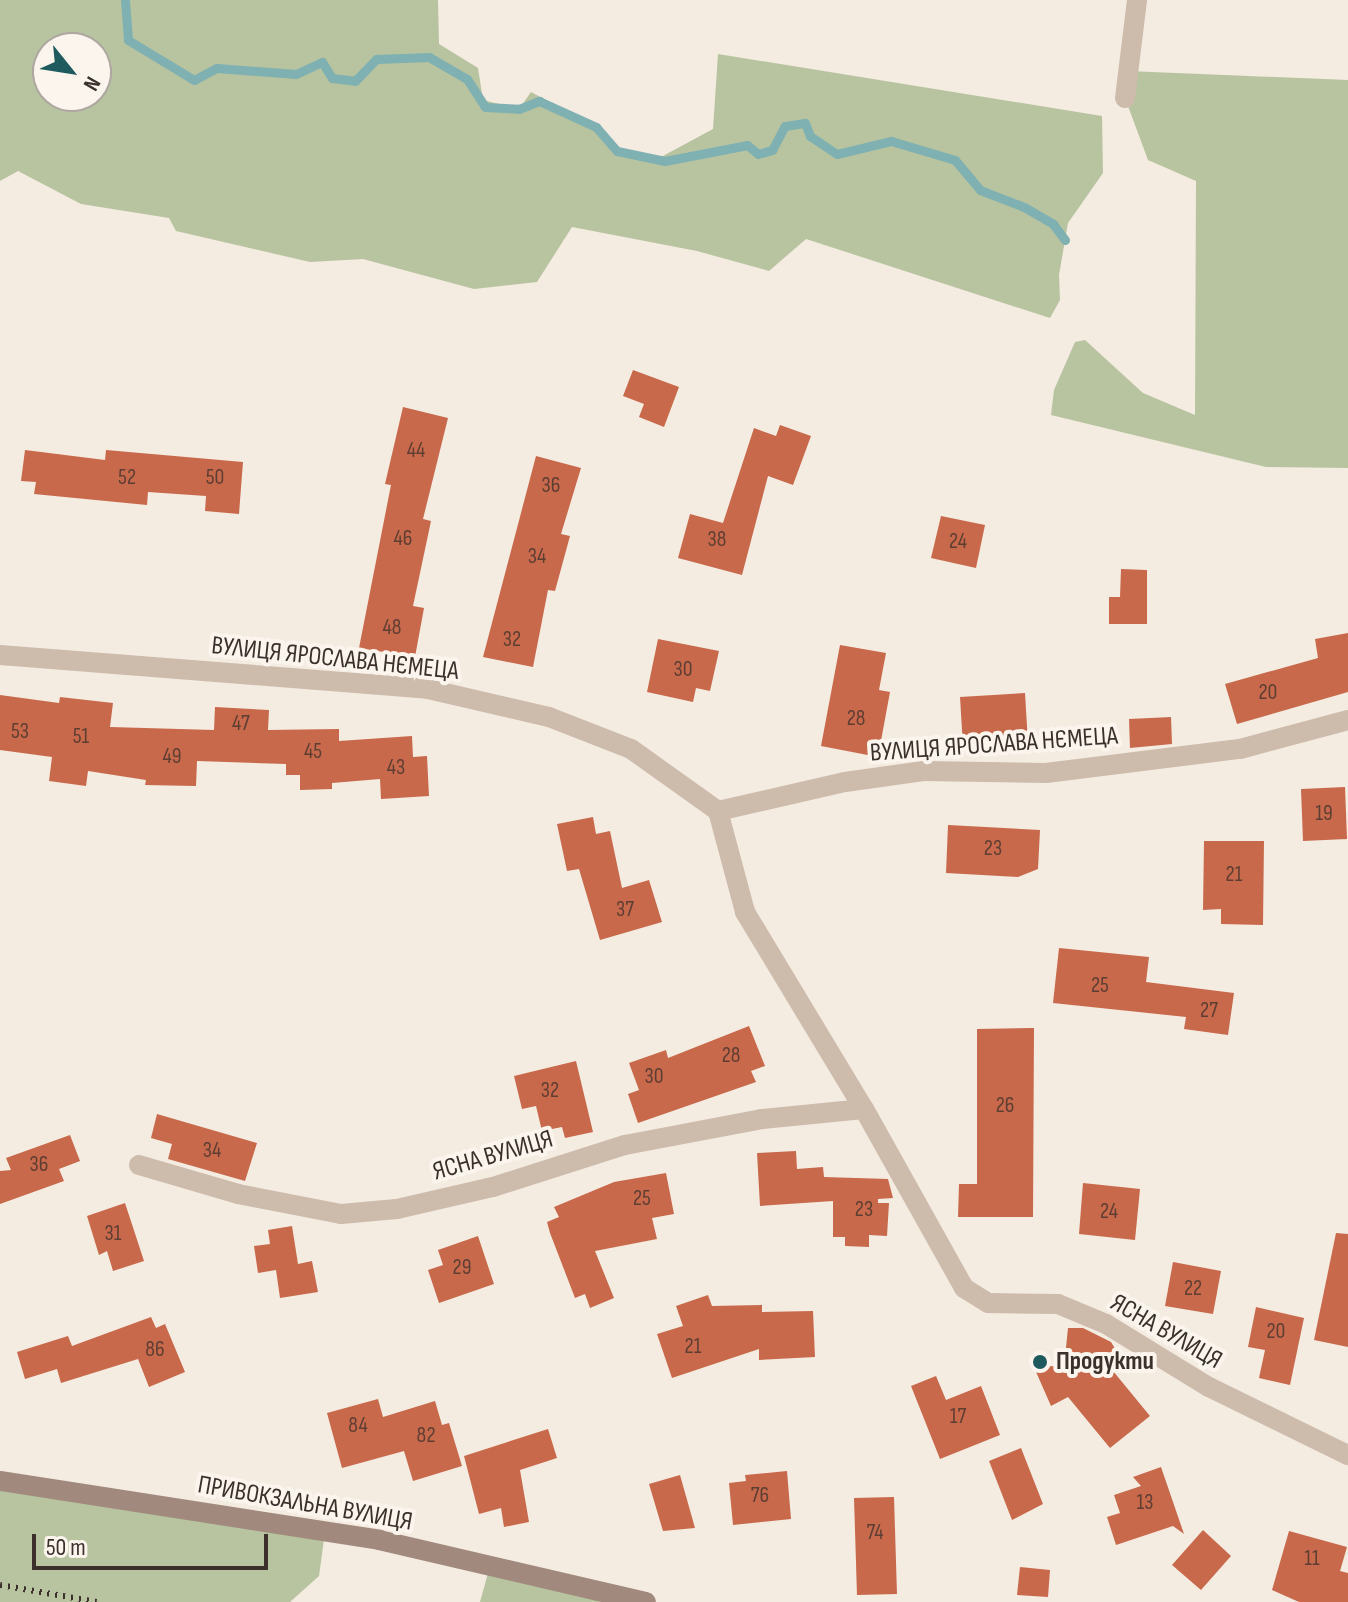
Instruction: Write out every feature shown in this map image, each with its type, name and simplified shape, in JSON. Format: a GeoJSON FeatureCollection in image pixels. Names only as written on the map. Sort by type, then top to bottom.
{"type":"FeatureCollection","features":[{"type":"Feature","properties":{"kind":"street"},"geometry":{"type":"LineString","coordinates":[[1125,98],[1137,0]]}},
{"type":"Feature","properties":{"kind":"street","name":"ВУЛИЦЯ ЯРОСЛАВА НЄМЕЦА"},"geometry":{"type":"LineString","coordinates":[[0,655],[428,689],[549,717],[631,749],[718,811],[845,782],[923,771],[1046,773],[1240,749],[1348,720]]}},
{"type":"Feature","properties":{"kind":"street","name":"ЯСНА ВУЛИЦЯ"},"geometry":{"type":"LineString","coordinates":[[718,811],[745,912],[864,1109],[964,1288],[988,1303],[1058,1304],[1106,1324],[1209,1387],[1348,1455]]}},
{"type":"Feature","properties":{"kind":"street","name":"ЯСНА ВУЛИЦЯ"},"geometry":{"type":"LineString","coordinates":[[139,1165],[238,1194],[341,1214],[397,1209],[493,1187],[625,1145],[762,1119],[864,1109]]}},
{"type":"Feature","properties":{"kind":"street","name":"ПРИВОКЗАЛЬНА ВУЛИЦЯ"},"geometry":{"type":"LineString","coordinates":[[0,1481],[379,1540],[646,1602]]}},
{"type":"Feature","properties":{"kind":"green space"},"geometry":{"type":"Polygon","coordinates":[[[0,0],[438,0],[439,44],[478,68],[483,100],[519,109],[531,92],[607,133],[618,151],[661,157],[713,129],[718,54],[1102,116],[1103,173],[1068,223],[1059,275],[1060,300],[1050,318],[806,239],[769,271],[697,251],[572,227],[537,282],[474,289],[363,259],[310,262],[176,231],[169,218],[81,204],[18,171],[0,181],[0,0]]]}},
{"type":"Feature","properties":{"kind":"green space"},"geometry":{"type":"Polygon","coordinates":[[[1128,71],[1348,80],[1348,468],[1266,467],[1051,415],[1054,390],[1075,342],[1085,340],[1143,393],[1195,415],[1196,181],[1148,160],[1125,98],[1128,71]]]}},
{"type":"Feature","properties":{"kind":"green space"},"geometry":{"type":"Polygon","coordinates":[[[0,1481],[325,1532],[319,1576],[290,1602],[0,1602],[0,1481]]]}},
{"type":"Feature","properties":{"kind":"green space"},"geometry":{"type":"Polygon","coordinates":[[[490,1566],[646,1602],[480,1602],[490,1566]]]}},
{"type":"Feature","properties":{"kind":"building"},"geometry":{"type":"Polygon","coordinates":[[[633,370],[679,387],[664,427],[639,417],[644,404],[623,396],[633,370]]]}},
{"type":"Feature","properties":{"kind":"building"},"geometry":{"type":"Polygon","coordinates":[[[403,407],[448,418],[423,519],[431,521],[413,606],[424,608],[415,657],[359,648],[391,485],[385,484],[403,407]]]}},
{"type":"Feature","properties":{"kind":"building"},"geometry":{"type":"Polygon","coordinates":[[[780,425],[811,436],[793,485],[768,476],[742,575],[678,558],[690,514],[723,523],[754,428],[776,436],[780,425]]]}},
{"type":"Feature","properties":{"kind":"building"},"geometry":{"type":"Polygon","coordinates":[[[25,450],[105,460],[106,450],[243,462],[239,514],[205,511],[206,496],[148,492],[147,505],[34,494],[36,482],[21,481],[25,450]]]}},
{"type":"Feature","properties":{"kind":"building"},"geometry":{"type":"Polygon","coordinates":[[[536,456],[581,468],[561,534],[570,536],[555,591],[548,590],[533,667],[483,657],[536,456]]]}},
{"type":"Feature","properties":{"kind":"building"},"geometry":{"type":"Polygon","coordinates":[[[941,516],[985,525],[976,568],[931,558],[941,516]]]}},
{"type":"Feature","properties":{"kind":"building"},"geometry":{"type":"Polygon","coordinates":[[[1121,569],[1147,570],[1147,624],[1109,624],[1109,597],[1120,597],[1121,569]]]}},
{"type":"Feature","properties":{"kind":"building"},"geometry":{"type":"Polygon","coordinates":[[[1348,633],[1348,692],[1237,724],[1225,684],[1318,658],[1315,639],[1348,633]]]}},
{"type":"Feature","properties":{"kind":"building"},"geometry":{"type":"Polygon","coordinates":[[[658,639],[719,651],[710,691],[696,688],[693,702],[647,692],[658,639]]]}},
{"type":"Feature","properties":{"kind":"building"},"geometry":{"type":"Polygon","coordinates":[[[840,645],[886,653],[879,690],[890,692],[878,757],[821,746],[840,645]]]}},
{"type":"Feature","properties":{"kind":"building"},"geometry":{"type":"Polygon","coordinates":[[[1025,693],[1028,743],[963,747],[960,697],[1025,693]]]}},
{"type":"Feature","properties":{"kind":"building"},"geometry":{"type":"Polygon","coordinates":[[[0,695],[59,703],[60,697],[113,703],[110,727],[214,730],[215,707],[269,710],[268,730],[339,729],[339,741],[412,736],[413,757],[427,756],[429,796],[381,799],[380,779],[332,783],[332,789],[300,790],[300,775],[286,775],[286,764],[197,761],[196,786],[145,785],[146,780],[88,771],[86,786],[49,781],[52,757],[0,750],[0,695]]]}},
{"type":"Feature","properties":{"kind":"building"},"geometry":{"type":"Polygon","coordinates":[[[1171,717],[1172,744],[1130,748],[1129,719],[1171,717]]]}},
{"type":"Feature","properties":{"kind":"building"},"geometry":{"type":"Polygon","coordinates":[[[1345,787],[1347,839],[1303,841],[1301,789],[1345,787]]]}},
{"type":"Feature","properties":{"kind":"building"},"geometry":{"type":"Polygon","coordinates":[[[593,817],[596,834],[610,831],[622,888],[649,880],[662,922],[600,940],[579,869],[567,871],[557,824],[593,817]]]}},
{"type":"Feature","properties":{"kind":"building"},"geometry":{"type":"Polygon","coordinates":[[[948,825],[1040,830],[1038,869],[1018,877],[946,873],[948,825]]]}},
{"type":"Feature","properties":{"kind":"building"},"geometry":{"type":"Polygon","coordinates":[[[1204,841],[1264,841],[1263,925],[1221,924],[1221,909],[1203,910],[1204,841]]]}},
{"type":"Feature","properties":{"kind":"building"},"geometry":{"type":"Polygon","coordinates":[[[1059,948],[1149,957],[1146,982],[1234,993],[1228,1035],[1184,1029],[1186,1017],[1053,1003],[1059,948]]]}},
{"type":"Feature","properties":{"kind":"building"},"geometry":{"type":"Polygon","coordinates":[[[749,1026],[765,1066],[751,1071],[756,1082],[638,1123],[628,1094],[639,1090],[629,1063],[666,1050],[668,1058],[749,1026]]]}},
{"type":"Feature","properties":{"kind":"building"},"geometry":{"type":"Polygon","coordinates":[[[1034,1028],[1033,1217],[958,1217],[959,1184],[977,1184],[977,1029],[1034,1028]]]}},
{"type":"Feature","properties":{"kind":"building"},"geometry":{"type":"Polygon","coordinates":[[[576,1061],[593,1132],[565,1138],[562,1127],[542,1131],[536,1106],[522,1109],[514,1076],[576,1061]]]}},
{"type":"Feature","properties":{"kind":"building"},"geometry":{"type":"Polygon","coordinates":[[[157,1114],[257,1143],[245,1181],[168,1159],[172,1144],[151,1138],[157,1114]]]}},
{"type":"Feature","properties":{"kind":"building"},"geometry":{"type":"Polygon","coordinates":[[[70,1135],[80,1161],[59,1169],[64,1181],[0,1204],[0,1171],[11,1170],[6,1158],[70,1135]]]}},
{"type":"Feature","properties":{"kind":"building"},"geometry":{"type":"Polygon","coordinates":[[[796,1151],[797,1169],[823,1167],[824,1177],[888,1179],[893,1198],[878,1199],[878,1203],[889,1203],[887,1236],[869,1235],[869,1247],[845,1246],[845,1237],[833,1237],[833,1201],[760,1206],[757,1153],[796,1151]]]}},
{"type":"Feature","properties":{"kind":"building"},"geometry":{"type":"Polygon","coordinates":[[[666,1173],[674,1214],[652,1218],[657,1239],[595,1251],[614,1298],[590,1308],[585,1294],[575,1298],[550,1233],[547,1222],[559,1217],[554,1207],[614,1182],[666,1173]]]}},
{"type":"Feature","properties":{"kind":"building"},"geometry":{"type":"Polygon","coordinates":[[[1083,1183],[1140,1189],[1135,1240],[1079,1234],[1083,1183]]]}},
{"type":"Feature","properties":{"kind":"building"},"geometry":{"type":"Polygon","coordinates":[[[125,1203],[144,1261],[113,1271],[107,1251],[99,1255],[87,1216],[125,1203]]]}},
{"type":"Feature","properties":{"kind":"building"},"geometry":{"type":"Polygon","coordinates":[[[292,1226],[298,1264],[312,1261],[318,1292],[280,1298],[276,1270],[258,1273],[254,1246],[270,1244],[268,1230],[292,1226]]]}},
{"type":"Feature","properties":{"kind":"building"},"geometry":{"type":"Polygon","coordinates":[[[1336,1233],[1348,1234],[1348,1347],[1314,1340],[1336,1233]]]}},
{"type":"Feature","properties":{"kind":"building"},"geometry":{"type":"Polygon","coordinates":[[[478,1236],[494,1284],[439,1303],[428,1270],[443,1265],[438,1250],[478,1236]]]}},
{"type":"Feature","properties":{"kind":"building"},"geometry":{"type":"Polygon","coordinates":[[[1173,1262],[1221,1271],[1213,1314],[1165,1306],[1173,1262]]]}},
{"type":"Feature","properties":{"kind":"building"},"geometry":{"type":"Polygon","coordinates":[[[708,1295],[712,1306],[762,1305],[762,1312],[813,1311],[815,1357],[759,1360],[759,1349],[672,1378],[657,1334],[683,1326],[676,1306],[708,1295]]]}},
{"type":"Feature","properties":{"kind":"building"},"geometry":{"type":"Polygon","coordinates":[[[1256,1307],[1304,1318],[1290,1385],[1259,1378],[1265,1350],[1248,1347],[1256,1307]]]}},
{"type":"Feature","properties":{"kind":"building"},"geometry":{"type":"Polygon","coordinates":[[[151,1317],[156,1328],[165,1324],[185,1372],[149,1387],[138,1359],[61,1383],[57,1369],[25,1379],[17,1352],[68,1336],[72,1346],[151,1317]]]}},
{"type":"Feature","properties":{"kind":"building"},"geometry":{"type":"Polygon","coordinates":[[[1068,1328],[1083,1328],[1111,1342],[1125,1365],[1113,1371],[1150,1416],[1110,1448],[1068,1397],[1051,1406],[1033,1365],[1064,1367],[1068,1328]]]}},
{"type":"Feature","properties":{"kind":"building"},"geometry":{"type":"Polygon","coordinates":[[[936,1376],[946,1400],[981,1386],[1000,1435],[940,1459],[911,1386],[936,1376]]]}},
{"type":"Feature","properties":{"kind":"building"},"geometry":{"type":"Polygon","coordinates":[[[378,1399],[383,1417],[435,1401],[442,1425],[449,1423],[462,1466],[413,1481],[404,1451],[342,1468],[327,1413],[378,1399]]]}},
{"type":"Feature","properties":{"kind":"building"},"geometry":{"type":"Polygon","coordinates":[[[548,1429],[557,1458],[520,1470],[529,1522],[504,1527],[501,1508],[479,1514],[464,1456],[548,1429]]]}},
{"type":"Feature","properties":{"kind":"building"},"geometry":{"type":"Polygon","coordinates":[[[1021,1448],[1043,1504],[1012,1520],[989,1461],[1021,1448]]]}},
{"type":"Feature","properties":{"kind":"building"},"geometry":{"type":"Polygon","coordinates":[[[1161,1467],[1184,1534],[1173,1526],[1116,1545],[1107,1517],[1120,1513],[1114,1495],[1141,1486],[1133,1477],[1161,1467]]]}},
{"type":"Feature","properties":{"kind":"building"},"geometry":{"type":"Polygon","coordinates":[[[787,1471],[791,1519],[733,1525],[729,1483],[746,1481],[745,1475],[787,1471]]]}},
{"type":"Feature","properties":{"kind":"building"},"geometry":{"type":"Polygon","coordinates":[[[680,1475],[695,1528],[663,1531],[649,1484],[680,1475]]]}},
{"type":"Feature","properties":{"kind":"building"},"geometry":{"type":"Polygon","coordinates":[[[894,1497],[897,1594],[857,1595],[854,1498],[894,1497]]]}},
{"type":"Feature","properties":{"kind":"building"},"geometry":{"type":"Polygon","coordinates":[[[1203,1530],[1231,1556],[1201,1590],[1172,1565],[1203,1530]]]}},
{"type":"Feature","properties":{"kind":"building"},"geometry":{"type":"Polygon","coordinates":[[[1289,1531],[1347,1547],[1340,1571],[1348,1573],[1348,1602],[1299,1602],[1272,1590],[1289,1531]]]}},
{"type":"Feature","properties":{"kind":"building"},"geometry":{"type":"Polygon","coordinates":[[[1020,1567],[1050,1570],[1048,1597],[1017,1595],[1020,1567]]]}},
{"type":"Feature","properties":{"kind":"waterway"},"geometry":{"type":"LineString","coordinates":[[125,0],[128,40],[194,80],[217,68],[296,74],[322,62],[332,78],[355,81],[376,59],[429,57],[467,79],[485,107],[519,109],[539,101],[596,127],[617,151],[665,161],[747,145],[758,154],[772,150],[785,126],[805,123],[810,136],[837,154],[891,141],[955,160],[980,190],[1024,207],[1053,224],[1065,240]]}},
{"type":"Feature","properties":{"kind":"railway"},"geometry":{"type":"LineString","coordinates":[[0,1585],[97,1602]]}},
{"type":"Feature","properties":{"kind":"place","name":"Продукти"},"geometry":{"type":"Point","coordinates":[1040,1362]}}]}
